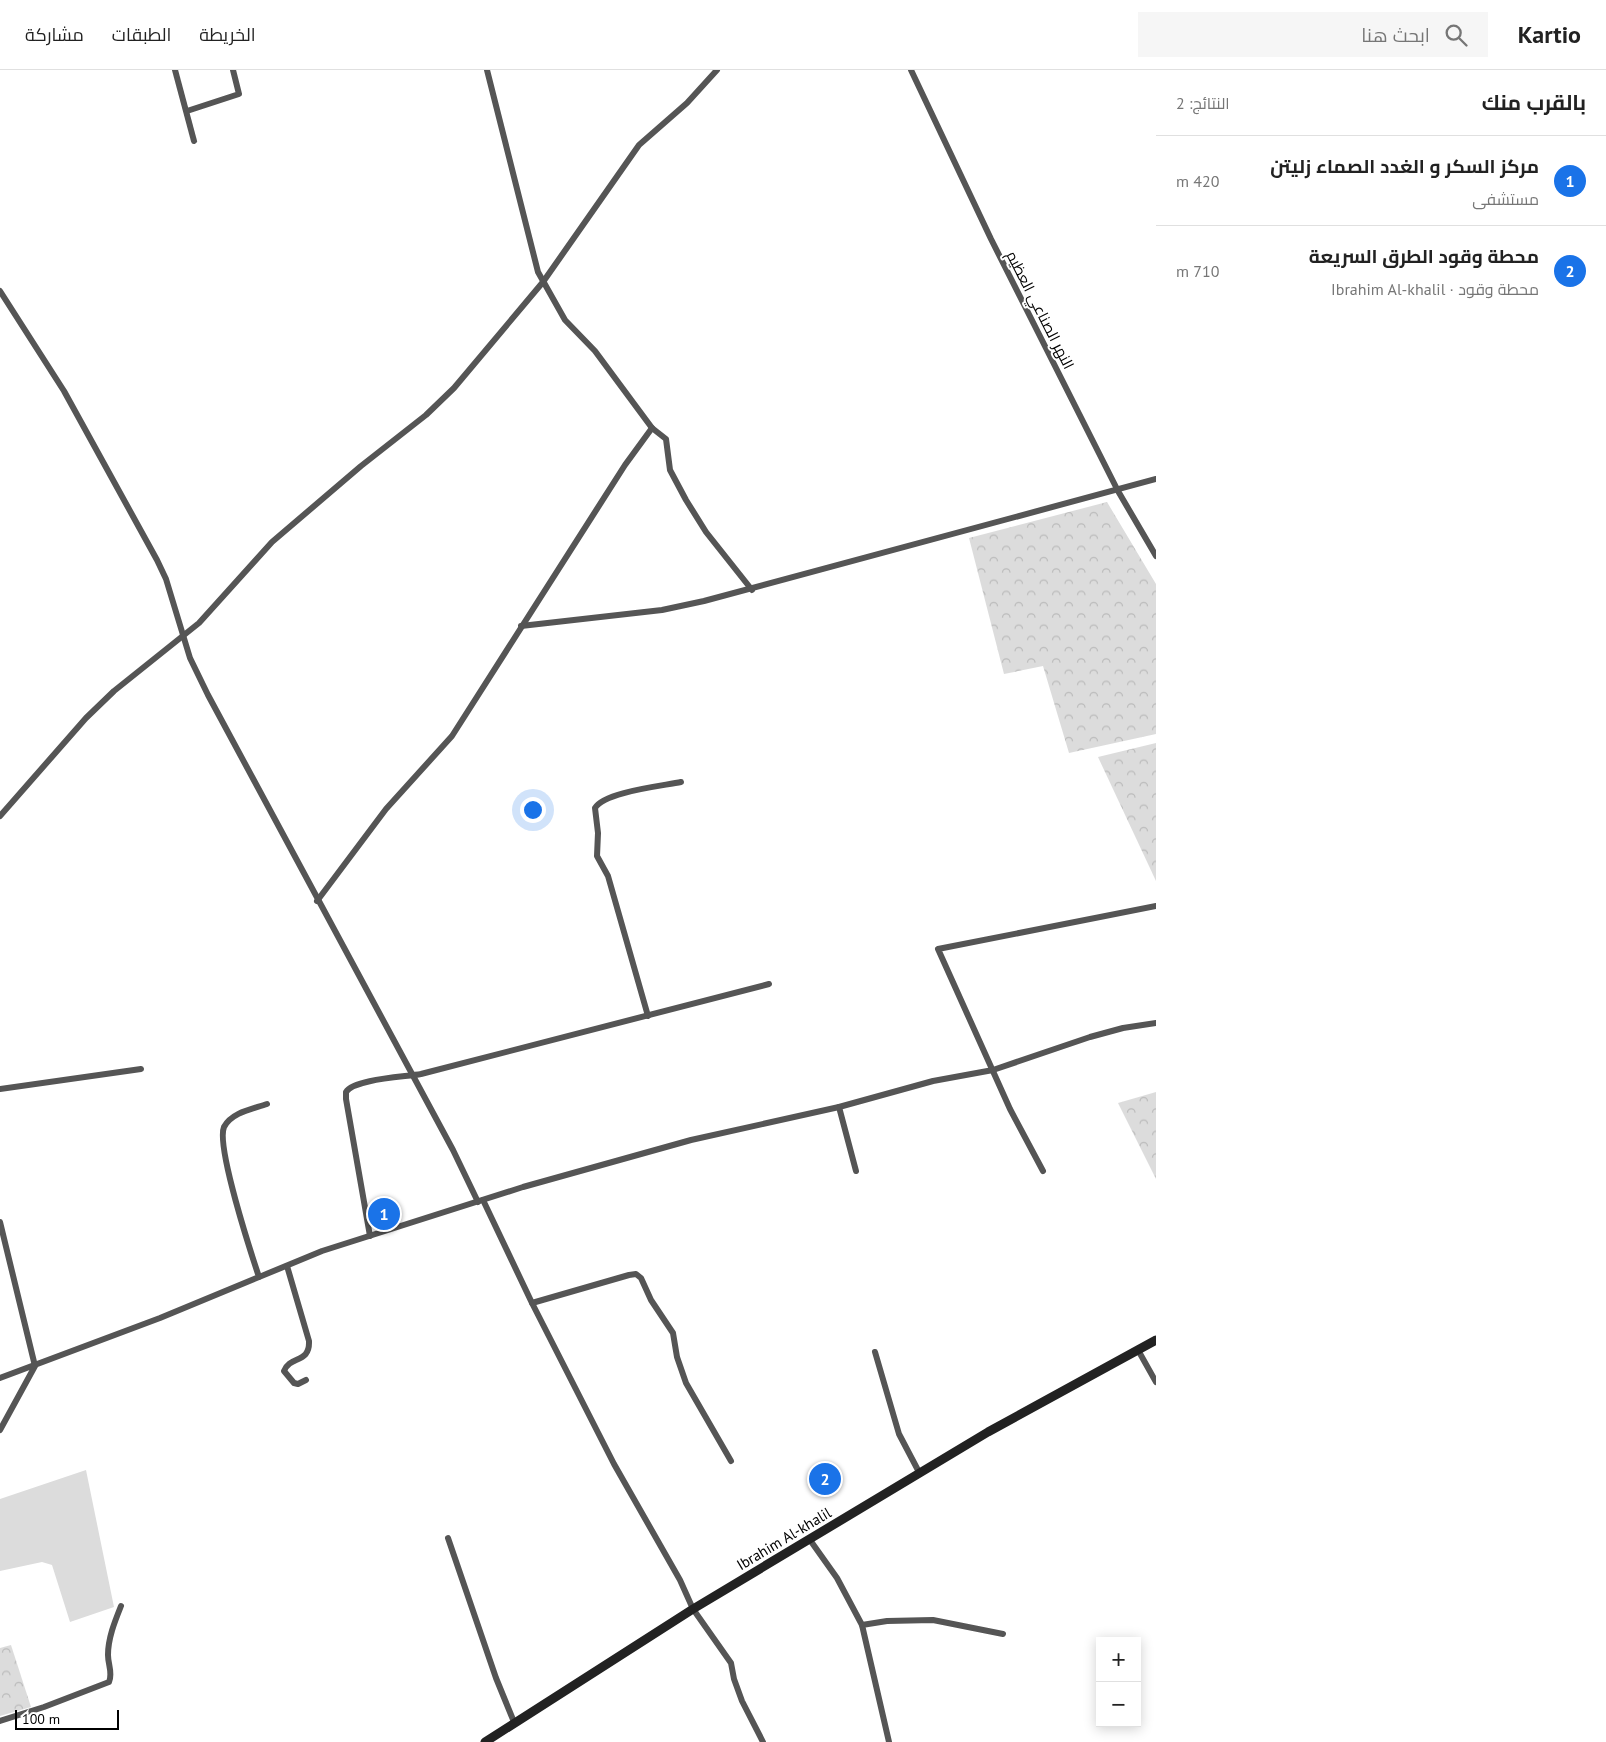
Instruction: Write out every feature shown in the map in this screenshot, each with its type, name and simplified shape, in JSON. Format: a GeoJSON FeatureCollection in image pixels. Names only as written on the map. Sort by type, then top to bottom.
{"type":"FeatureCollection","features":[{"type":"Feature","properties":{"kind":"street"},"geometry":{"type":"LineString","coordinates":[[175,70],[194,141]]}},
{"type":"Feature","properties":{"kind":"street"},"geometry":{"type":"LineString","coordinates":[[187,111],[239,94],[233,70]]}},
{"type":"Feature","properties":{"kind":"street"},"geometry":{"type":"LineString","coordinates":[[487,70],[532,253],[543,282],[564,320],[596,351],[652,428],[666,439],[670,470],[686,500],[706,532],[752,590]]}},
{"type":"Feature","properties":{"kind":"street"},"geometry":{"type":"LineString","coordinates":[[0,816],[86,718],[114,691],[199,623],[272,542],[444,398],[543,282],[639,145],[696,94],[717,70]]}},
{"type":"Feature","properties":{"kind":"street","name":"النهر الصناعي العظيم"},"geometry":{"type":"LineString","coordinates":[[912,70],[991,239],[1118,491],[1156,556]]}},
{"type":"Feature","properties":{"kind":"street"},"geometry":{"type":"LineString","coordinates":[[0,291],[64,391],[157,560],[166,579],[182,637],[208,695],[317,901],[480,1201],[614,1464],[680,1580],[693,1609],[731,1663],[734,1679],[742,1701],[763,1742]]}},
{"type":"Feature","properties":{"kind":"street"},"geometry":{"type":"LineString","coordinates":[[317,901],[386,809],[452,736],[521,626],[591,520],[624,465],[652,428]]}},
{"type":"Feature","properties":{"kind":"street"},"geometry":{"type":"LineString","coordinates":[[521,626],[662,610],[752,590],[1039,510],[1118,491],[1156,479]]}},
{"type":"Feature","properties":{"kind":"street"},"geometry":{"type":"LineString","coordinates":[[648,1016],[608,876],[597,856],[598,833],[595,808],[600,801],[618,795],[681,782]]}},
{"type":"Feature","properties":{"kind":"street"},"geometry":{"type":"LineString","coordinates":[[1043,1171],[1010,1109],[938,948],[1156,906]]}},
{"type":"Feature","properties":{"kind":"street"},"geometry":{"type":"LineString","coordinates":[[370,1236],[346,1092],[349,1087],[412,1075],[769,984]]}},
{"type":"Feature","properties":{"kind":"street"},"geometry":{"type":"LineString","coordinates":[[0,1378],[35,1366],[286,1266],[370,1236],[480,1201],[691,1140],[839,1107],[933,1081],[993,1070],[1090,1037],[1123,1028],[1156,1023]]}},
{"type":"Feature","properties":{"kind":"street"},"geometry":{"type":"LineString","coordinates":[[0,1089],[142,1069]]}},
{"type":"Feature","properties":{"kind":"street"},"geometry":{"type":"LineString","coordinates":[[259,1277],[238,1212],[223,1133],[230,1119],[267,1104]]}},
{"type":"Feature","properties":{"kind":"street"},"geometry":{"type":"LineString","coordinates":[[839,1107],[856,1171]]}},
{"type":"Feature","properties":{"kind":"street"},"geometry":{"type":"LineString","coordinates":[[0,1222],[35,1366],[0,1430]]}},
{"type":"Feature","properties":{"kind":"street"},"geometry":{"type":"LineString","coordinates":[[286,1266],[310,1341],[310,1348],[308,1353],[292,1362],[284,1371],[294,1384],[306,1380]]}},
{"type":"Feature","properties":{"kind":"street"},"geometry":{"type":"LineString","coordinates":[[532,1303],[636,1274],[641,1278],[651,1300],[673,1333],[677,1357],[686,1383],[732,1461]]}},
{"type":"Feature","properties":{"kind":"street","name":"Ibrahim Al-khalil"},"geometry":{"type":"LineString","coordinates":[[486,1742],[514,1722],[693,1609],[988,1432],[1156,1340]]}},
{"type":"Feature","properties":{"kind":"street"},"geometry":{"type":"LineString","coordinates":[[1138,1350],[1156,1382]]}},
{"type":"Feature","properties":{"kind":"street"},"geometry":{"type":"LineString","coordinates":[[875,1352],[900,1434],[920,1474]]}},
{"type":"Feature","properties":{"kind":"street"},"geometry":{"type":"LineString","coordinates":[[448,1538],[496,1678],[514,1722]]}},
{"type":"Feature","properties":{"kind":"street"},"geometry":{"type":"LineString","coordinates":[[810,1540],[837,1578],[862,1625],[889,1742]]}},
{"type":"Feature","properties":{"kind":"street"},"geometry":{"type":"LineString","coordinates":[[0,1721],[44,1707],[109,1682],[111,1672],[108,1656],[109,1647],[112,1631],[121,1606]]}},
{"type":"Feature","properties":{"kind":"street"},"geometry":{"type":"LineString","coordinates":[[862,1625],[887,1621],[933,1620],[1003,1634]]}},
{"type":"Feature","properties":{"kind":"green space"},"geometry":{"type":"Polygon","coordinates":[[[1107,502],[1156,584],[1156,734],[1069,753],[1043,666],[1004,674],[969,538],[1107,502]]]}},
{"type":"Feature","properties":{"kind":"green space"},"geometry":{"type":"Polygon","coordinates":[[[1156,743],[1156,881],[1098,757],[1156,743]]]}},
{"type":"Feature","properties":{"kind":"green space"},"geometry":{"type":"Polygon","coordinates":[[[1156,1092],[1156,1179],[1118,1103],[1156,1092]]]}},
{"type":"Feature","properties":{"kind":"green space"},"geometry":{"type":"Polygon","coordinates":[[[86,1470],[114,1607],[70,1622],[52,1565],[42,1562],[0,1571],[0,1499],[86,1470]]]}},
{"type":"Feature","properties":{"kind":"green space"},"geometry":{"type":"Polygon","coordinates":[[[11,1645],[31,1707],[0,1716],[0,1648],[11,1645]]]}},
{"type":"Feature","properties":{"kind":"place","name":"مركز السكر و الغدد الصماء زليتن"},"geometry":{"type":"Point","coordinates":[384,1214]}},
{"type":"Feature","properties":{"kind":"place","name":"محطة وقود الطرق السريعة"},"geometry":{"type":"Point","coordinates":[825,1479]}}]}
